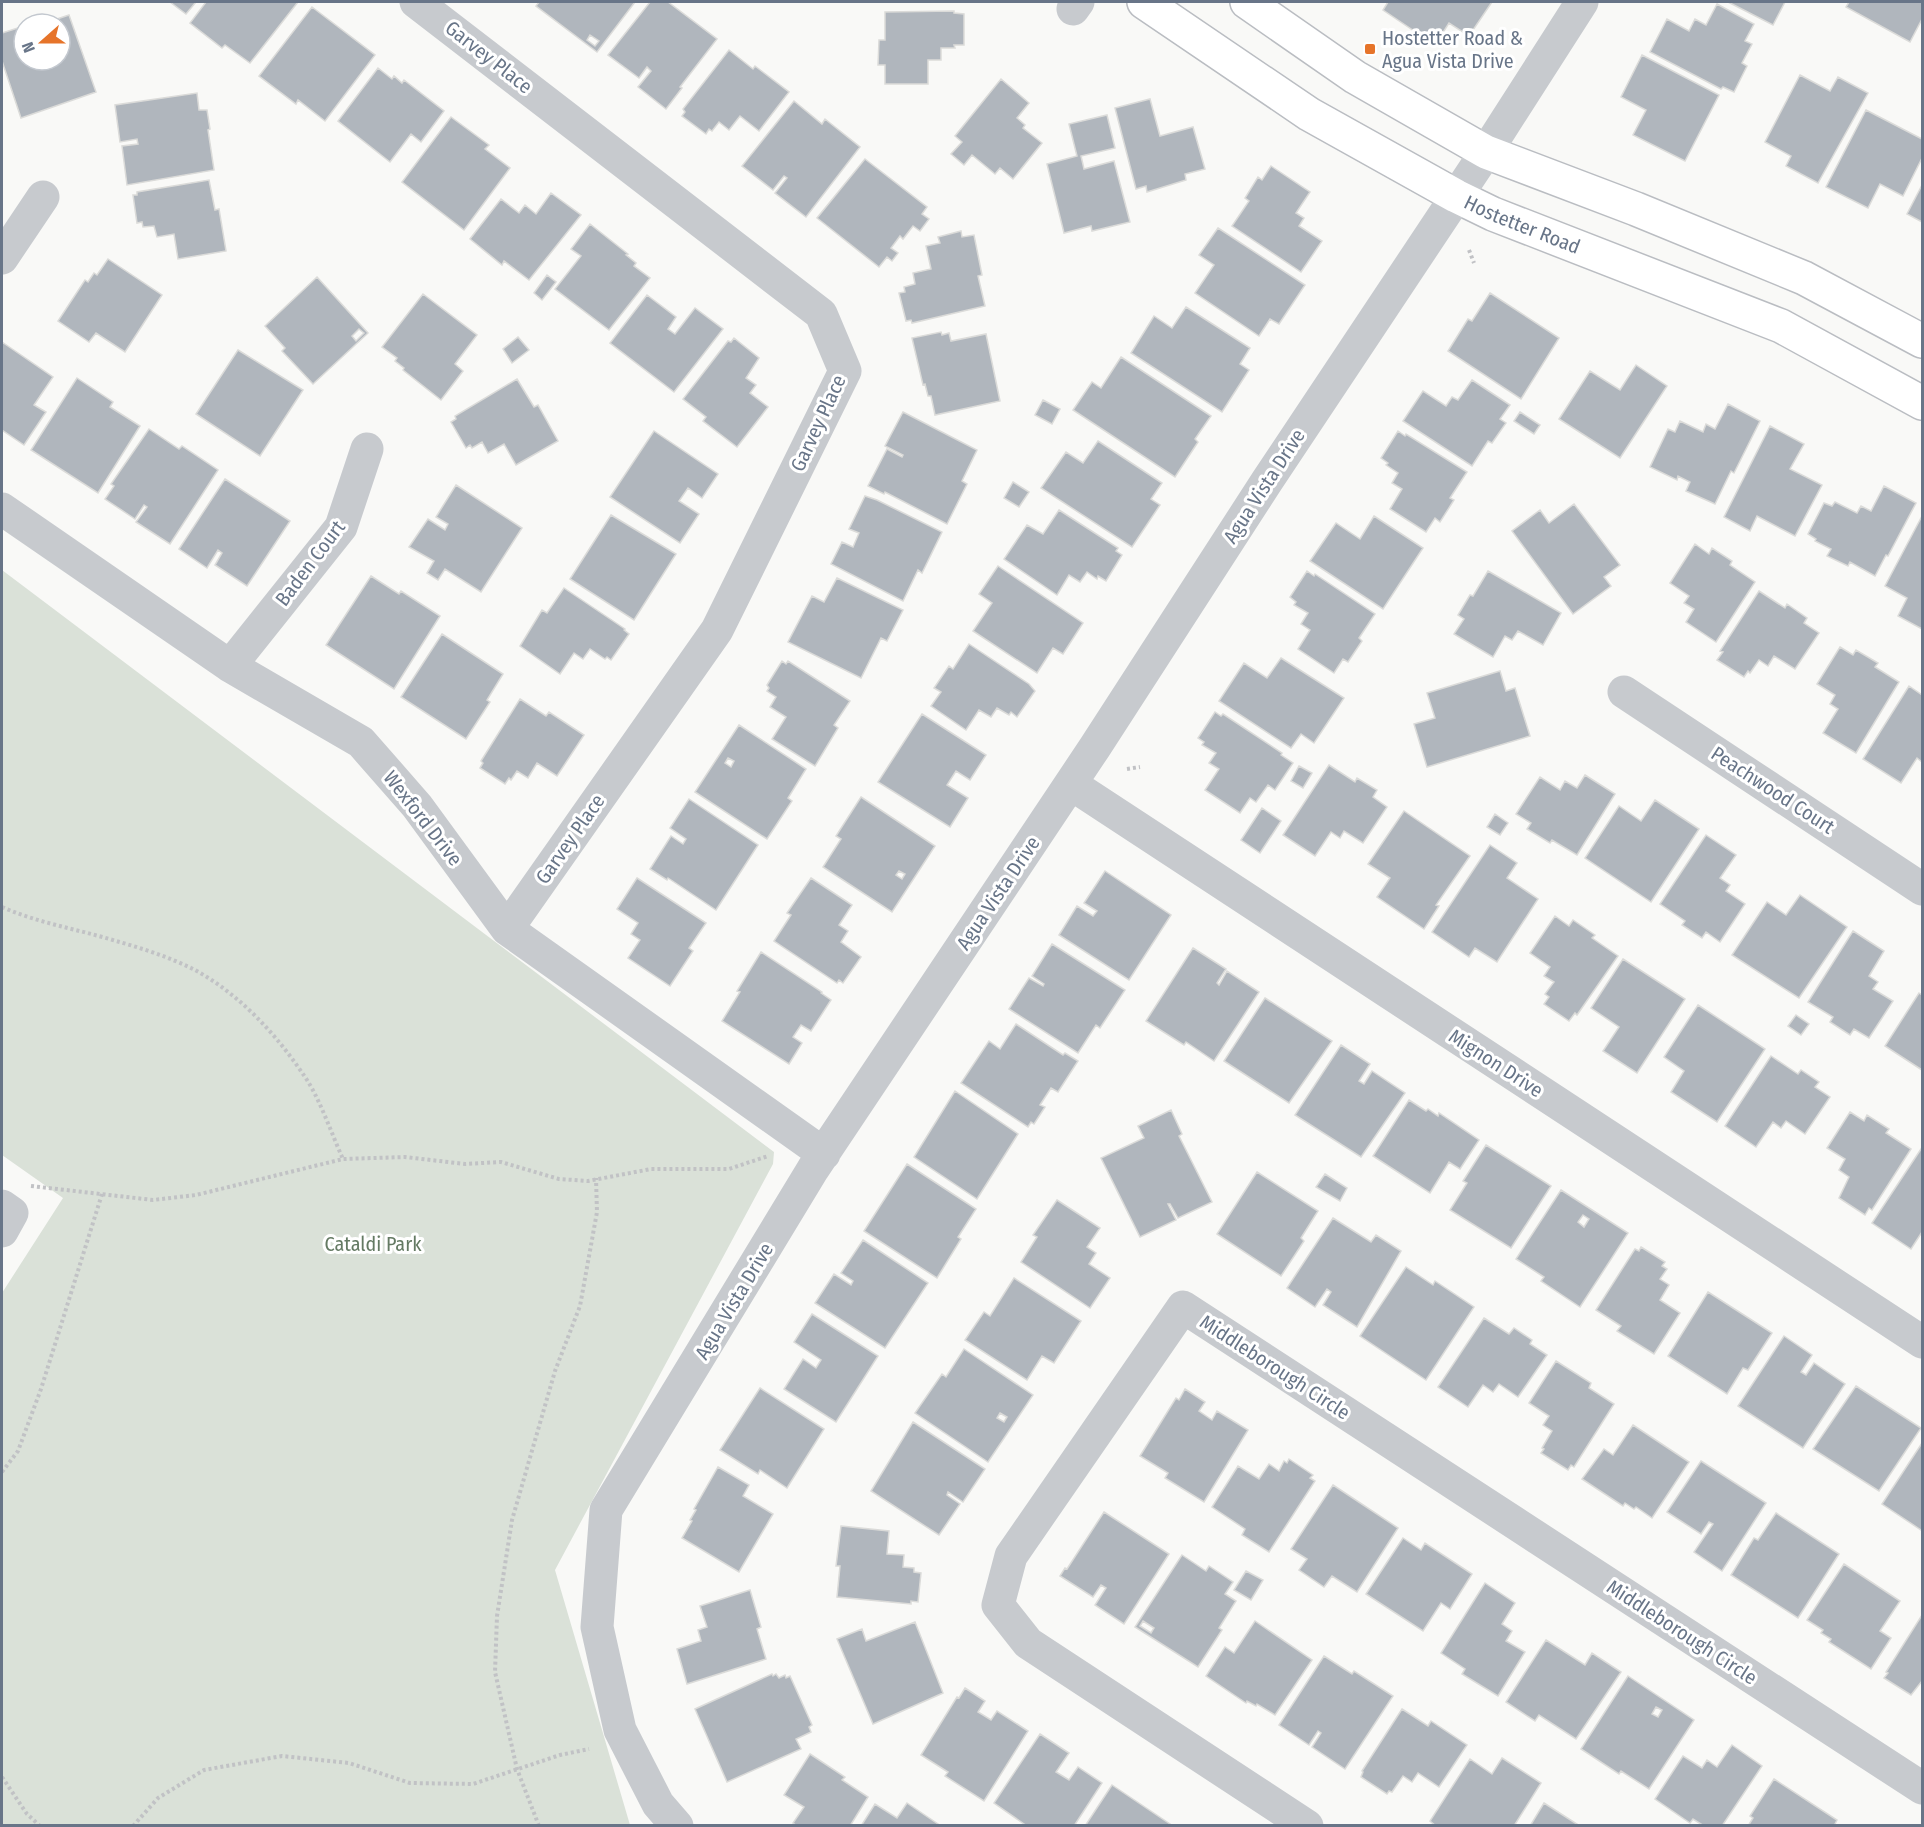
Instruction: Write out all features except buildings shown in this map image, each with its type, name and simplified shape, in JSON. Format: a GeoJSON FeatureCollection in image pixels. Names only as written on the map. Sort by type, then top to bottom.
{"type":"FeatureCollection","features":[{"type":"Feature","properties":{"kind":"main road","name":"Hostetter Road"},"geometry":{"type":"LineString","coordinates":[[1144,2],[1309,114],[1456,196],[1493,214],[1781,326],[1923,403]]}},
{"type":"Feature","properties":{"kind":"main road"},"geometry":{"type":"LineString","coordinates":[[1246,2],[1355,77],[1486,152],[1636,209],[1804,278],[1923,341]]}},
{"type":"Feature","properties":{"kind":"street","name":"Garvey Place"},"geometry":{"type":"LineString","coordinates":[[416,2],[821,314],[845,371],[717,630],[507,929]]}},
{"type":"Feature","properties":{"kind":"street","name":"Agua Vista Drive"},"geometry":{"type":"LineString","coordinates":[[677,1826],[658,1804],[620,1730],[597,1627],[606,1510],[824,1154],[1071,784],[1582,2]]}},
{"type":"Feature","properties":{"kind":"street"},"geometry":{"type":"LineString","coordinates":[[2,258],[43,197]]}},
{"type":"Feature","properties":{"kind":"street","name":"Baden Court"},"geometry":{"type":"LineString","coordinates":[[230,666],[341,527],[368,449]]}},
{"type":"Feature","properties":{"kind":"street","name":"Wexford Drive"},"geometry":{"type":"LineString","coordinates":[[2,509],[230,666],[361,742],[417,806],[507,929],[824,1154]]}},
{"type":"Feature","properties":{"kind":"street","name":"Peachwood Court"},"geometry":{"type":"LineString","coordinates":[[1624,692],[1923,889]]}},
{"type":"Feature","properties":{"kind":"street","name":"Mignon Drive"},"geometry":{"type":"LineString","coordinates":[[1071,784],[1923,1342]]}},
{"type":"Feature","properties":{"kind":"street","name":"Middleborough Circle"},"geometry":{"type":"LineString","coordinates":[[1307,1826],[1028,1643],[998,1605],[1011,1557],[1183,1307],[1923,1788]]}},
{"type":"Feature","properties":{"kind":"path"},"geometry":{"type":"LineString","coordinates":[[1469,250],[1474,263]]}},
{"type":"Feature","properties":{"kind":"path"},"geometry":{"type":"LineString","coordinates":[[1127,769],[1140,766]]}},
{"type":"Feature","properties":{"kind":"path"},"geometry":{"type":"LineString","coordinates":[[2,907],[23,917],[115,940],[193,969],[242,1003],[272,1034],[308,1081],[343,1159]]}},
{"type":"Feature","properties":{"kind":"path"},"geometry":{"type":"LineString","coordinates":[[10,1209],[102,1194],[153,1200],[196,1195],[343,1159],[405,1157],[465,1164],[501,1162],[559,1179],[596,1179],[651,1169],[729,1169],[768,1156]]}},
{"type":"Feature","properties":{"kind":"path"},"geometry":{"type":"LineString","coordinates":[[539,1826],[517,1769],[495,1672],[497,1616],[512,1520],[555,1371],[580,1306],[597,1212],[596,1179]]}},
{"type":"Feature","properties":{"kind":"path"},"geometry":{"type":"LineString","coordinates":[[2,1472],[18,1451],[41,1389],[102,1194]]}},
{"type":"Feature","properties":{"kind":"path"},"geometry":{"type":"LineString","coordinates":[[133,1826],[158,1798],[204,1770],[282,1756],[349,1763],[410,1783],[473,1784],[560,1755],[588,1749]]}},
{"type":"Feature","properties":{"kind":"path"},"geometry":{"type":"LineString","coordinates":[[2,1777],[27,1814],[40,1826]]}},
{"type":"Feature","properties":{"kind":"green space","name":"Cataldi Park"},"geometry":{"type":"Polygon","coordinates":[[[2,570],[774,1152],[773,1164],[555,1570],[630,1825],[2,1825],[2,1293],[63,1198],[2,1155],[2,570]]]}},
{"type":"Feature","properties":{"kind":"place","name":"Hostetter Road & Agua Vista Drive"},"geometry":{"type":"Point","coordinates":[1370,49]}}]}
